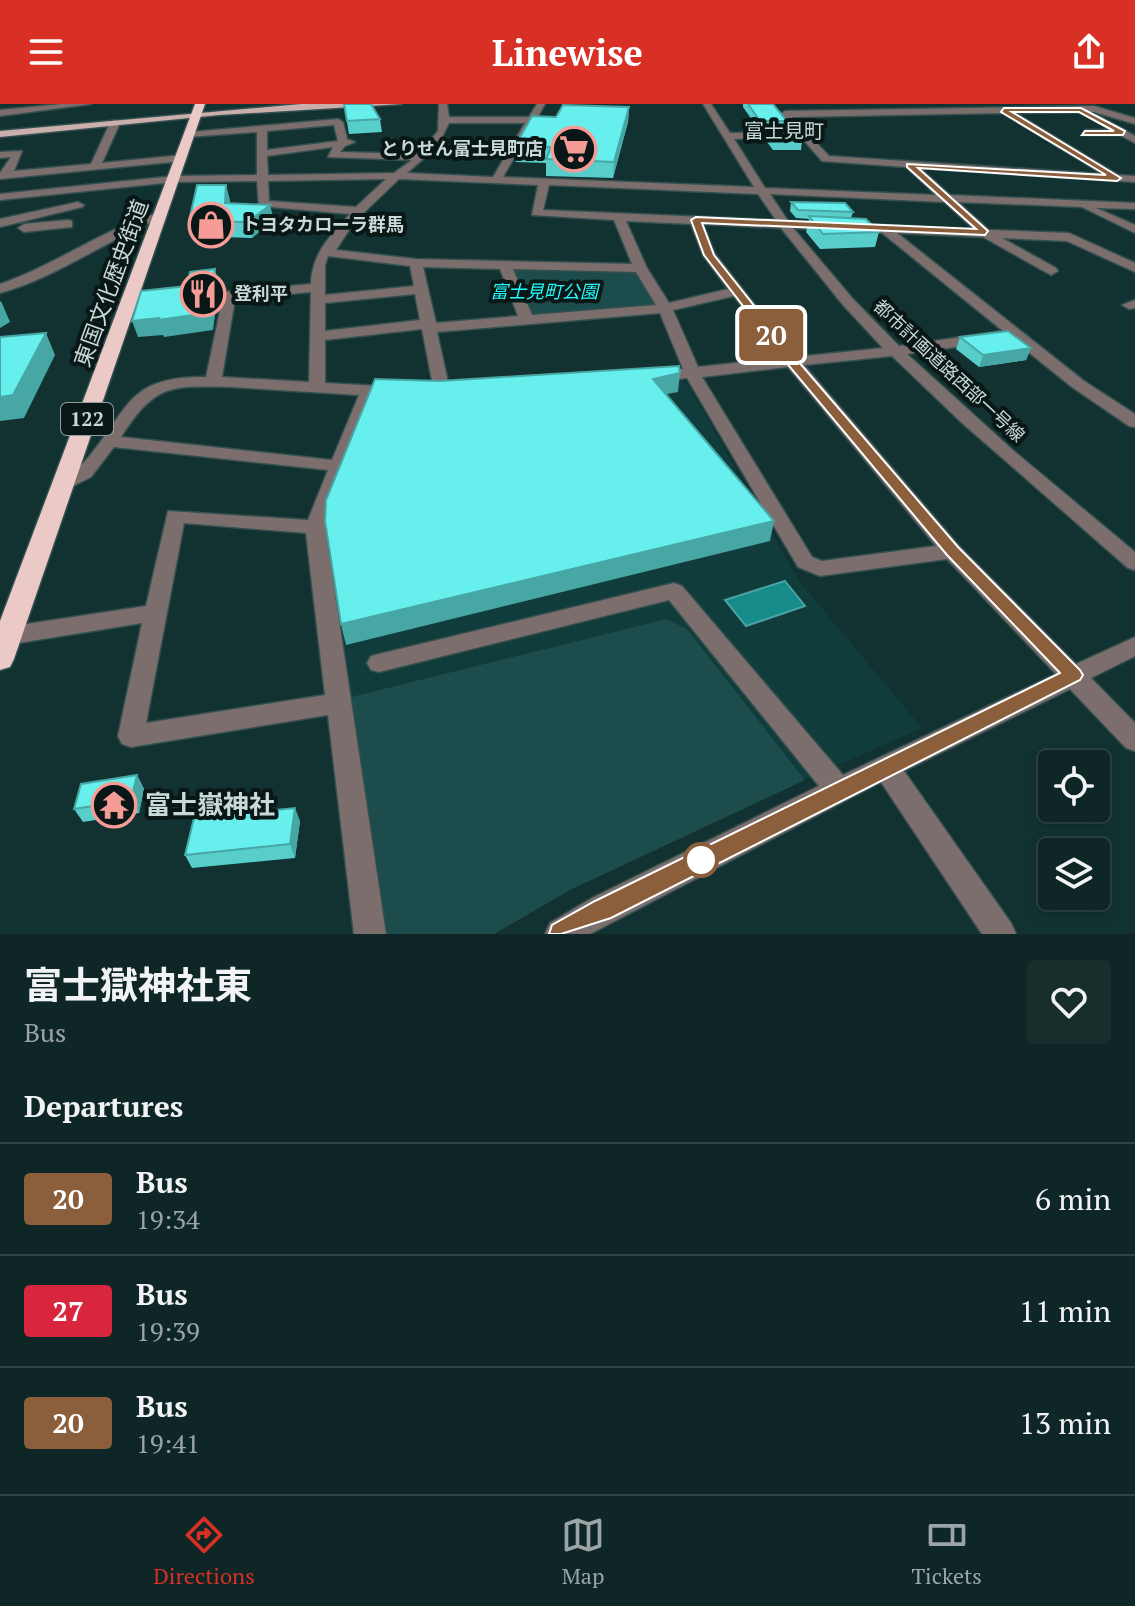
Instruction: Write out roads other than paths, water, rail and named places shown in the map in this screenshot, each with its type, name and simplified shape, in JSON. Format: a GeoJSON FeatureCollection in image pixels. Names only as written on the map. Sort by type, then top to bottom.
{"type":"FeatureCollection","features":[{"type":"Feature","properties":{"kind":"highway","name":"東国文化歴史街道"},"geometry":{"type":"LineString","coordinates":[[0,659],[4,636],[63,485],[199,110]]}},
{"type":"Feature","properties":{"kind":"main road"},"geometry":{"type":"LineString","coordinates":[[0,134],[199,110],[341,104]]}},
{"type":"Feature","properties":{"kind":"main road"},"geometry":{"type":"LineString","coordinates":[[199,110],[398,104]]}},
{"type":"Feature","properties":{"kind":"street"},"geometry":{"type":"LineString","coordinates":[[0,113],[87,104]]}},
{"type":"Feature","properties":{"kind":"street"},"geometry":{"type":"LineString","coordinates":[[317,387],[318,265],[323,252],[330,249],[340,231],[359,211],[423,157],[438,140],[445,120],[443,104]]}},
{"type":"Feature","properties":{"kind":"street"},"geometry":{"type":"LineString","coordinates":[[496,180],[541,104]]}},
{"type":"Feature","properties":{"kind":"street","name":"都市計画道路西部一号線"},"geometry":{"type":"LineString","coordinates":[[707,104],[785,224],[827,279],[894,351],[1135,563]]}},
{"type":"Feature","properties":{"kind":"street"},"geometry":{"type":"LineString","coordinates":[[810,104],[819,114]]}},
{"type":"Feature","properties":{"kind":"street"},"geometry":{"type":"LineString","coordinates":[[1076,107],[1135,140]]}},
{"type":"Feature","properties":{"kind":"street"},"geometry":{"type":"LineString","coordinates":[[1135,121],[1076,107],[785,114],[826,159],[1135,179]]}},
{"type":"Feature","properties":{"kind":"street"},"geometry":{"type":"LineString","coordinates":[[307,109],[308,125]]}},
{"type":"Feature","properties":{"kind":"street"},"geometry":{"type":"LineString","coordinates":[[1004,110],[1117,178]]}},
{"type":"Feature","properties":{"kind":"street"},"geometry":{"type":"LineString","coordinates":[[95,166],[111,120]]}},
{"type":"Feature","properties":{"kind":"street"},"geometry":{"type":"LineString","coordinates":[[445,120],[531,120]]}},
{"type":"Feature","properties":{"kind":"street"},"geometry":{"type":"LineString","coordinates":[[191,135],[338,122],[343,142]]}},
{"type":"Feature","properties":{"kind":"street"},"geometry":{"type":"LineString","coordinates":[[262,129],[263,204],[359,211]]}},
{"type":"Feature","properties":{"kind":"street"},"geometry":{"type":"LineString","coordinates":[[1085,133],[1135,133]]}},
{"type":"Feature","properties":{"kind":"street"},"geometry":{"type":"LineString","coordinates":[[728,136],[802,135]]}},
{"type":"Feature","properties":{"kind":"street"},"geometry":{"type":"LineString","coordinates":[[343,142],[332,155],[423,157]]}},
{"type":"Feature","properties":{"kind":"street"},"geometry":{"type":"LineString","coordinates":[[263,154],[357,142]]}},
{"type":"Feature","properties":{"kind":"street"},"geometry":{"type":"LineString","coordinates":[[387,156],[397,144]]}},
{"type":"Feature","properties":{"kind":"street"},"geometry":{"type":"LineString","coordinates":[[0,155],[18,153],[3,175]]}},
{"type":"Feature","properties":{"kind":"street"},"geometry":{"type":"LineString","coordinates":[[3,175],[182,158]]}},
{"type":"Feature","properties":{"kind":"street"},"geometry":{"type":"LineString","coordinates":[[910,165],[985,233],[1051,271]]}},
{"type":"Feature","properties":{"kind":"street"},"geometry":{"type":"LineString","coordinates":[[0,197],[174,179],[263,176],[397,176],[544,182],[655,202],[696,220],[1069,237],[1135,268]]}},
{"type":"Feature","properties":{"kind":"street"},"geometry":{"type":"LineString","coordinates":[[544,182],[536,213],[619,217],[655,202],[765,191],[1135,206]]}},
{"type":"Feature","properties":{"kind":"street"},"geometry":{"type":"LineString","coordinates":[[58,243],[87,188]]}},
{"type":"Feature","properties":{"kind":"street"},"geometry":{"type":"LineString","coordinates":[[1077,203],[1135,229]]}},
{"type":"Feature","properties":{"kind":"street"},"geometry":{"type":"LineString","coordinates":[[0,223],[78,205]]}},
{"type":"Feature","properties":{"kind":"street"},"geometry":{"type":"LineString","coordinates":[[0,289],[19,284],[101,240],[161,215]]}},
{"type":"Feature","properties":{"kind":"street"},"geometry":{"type":"LineString","coordinates":[[619,217],[640,268],[665,308],[693,375],[805,562],[820,569],[952,551]]}},
{"type":"Feature","properties":{"kind":"street"},"geometry":{"type":"LineString","coordinates":[[696,220],[709,255],[793,363],[952,551],[1135,740]]}},
{"type":"Feature","properties":{"kind":"street"},"geometry":{"type":"LineString","coordinates":[[0,230],[68,224]]}},
{"type":"Feature","properties":{"kind":"street"},"geometry":{"type":"LineString","coordinates":[[885,229],[1078,384],[1135,422]]}},
{"type":"Feature","properties":{"kind":"street"},"geometry":{"type":"LineString","coordinates":[[323,252],[416,263],[640,268]]}},
{"type":"Feature","properties":{"kind":"street"},"geometry":{"type":"LineString","coordinates":[[63,485],[83,474],[151,390],[171,382],[436,391],[416,263]]}},
{"type":"Feature","properties":{"kind":"street"},"geometry":{"type":"LineString","coordinates":[[506,267],[527,320]]}},
{"type":"Feature","properties":{"kind":"street"},"geometry":{"type":"LineString","coordinates":[[213,382],[229,295],[421,289]]}},
{"type":"Feature","properties":{"kind":"street"},"geometry":{"type":"LineString","coordinates":[[319,336],[665,308],[738,291]]}},
{"type":"Feature","properties":{"kind":"street"},"geometry":{"type":"LineString","coordinates":[[630,379],[693,375],[1014,334]]}},
{"type":"Feature","properties":{"kind":"street"},"geometry":{"type":"LineString","coordinates":[[369,391],[315,527],[370,934]]}},
{"type":"Feature","properties":{"kind":"street"},"geometry":{"type":"LineString","coordinates":[[108,441],[338,466]]}},
{"type":"Feature","properties":{"kind":"street"},"geometry":{"type":"LineString","coordinates":[[315,527],[175,516],[131,736],[338,703]]}},
{"type":"Feature","properties":{"kind":"street"},"geometry":{"type":"LineString","coordinates":[[379,663],[674,591],[839,790]]}},
{"type":"Feature","properties":{"kind":"street"},"geometry":{"type":"LineString","coordinates":[[4,636],[155,613]]}},
{"type":"Feature","properties":{"kind":"street"},"geometry":{"type":"LineString","coordinates":[[561,934],[603,909],[839,790],[1135,646]]}},
{"type":"Feature","properties":{"kind":"street"},"geometry":{"type":"LineString","coordinates":[[886,767],[1000,934]]}},
{"type":"Feature","properties":{"kind":"water"},"geometry":{"type":"Polygon","coordinates":[[[785,581],[805,606],[746,626],[725,600],[785,581]]]}},
{"type":"Feature","properties":{"kind":"place","name":"とりせん富士見町店"},"geometry":{"type":"Point","coordinates":[574,149]}},
{"type":"Feature","properties":{"kind":"place","name":"トヨタカローラ群馬"},"geometry":{"type":"Point","coordinates":[211,225]}},
{"type":"Feature","properties":{"kind":"place","name":"登利平"},"geometry":{"type":"Point","coordinates":[203,294]}},
{"type":"Feature","properties":{"kind":"place","name":"富士嶽神社"},"geometry":{"type":"Point","coordinates":[114,805]}},
{"type":"Feature","properties":{"kind":"district","name":"富士見町"},"geometry":{"type":"Point","coordinates":[784,131]}},
{"type":"Feature","properties":{"kind":"park label","name":"富士見町公園"},"geometry":{"type":"Point","coordinates":[544,292]}}]}
